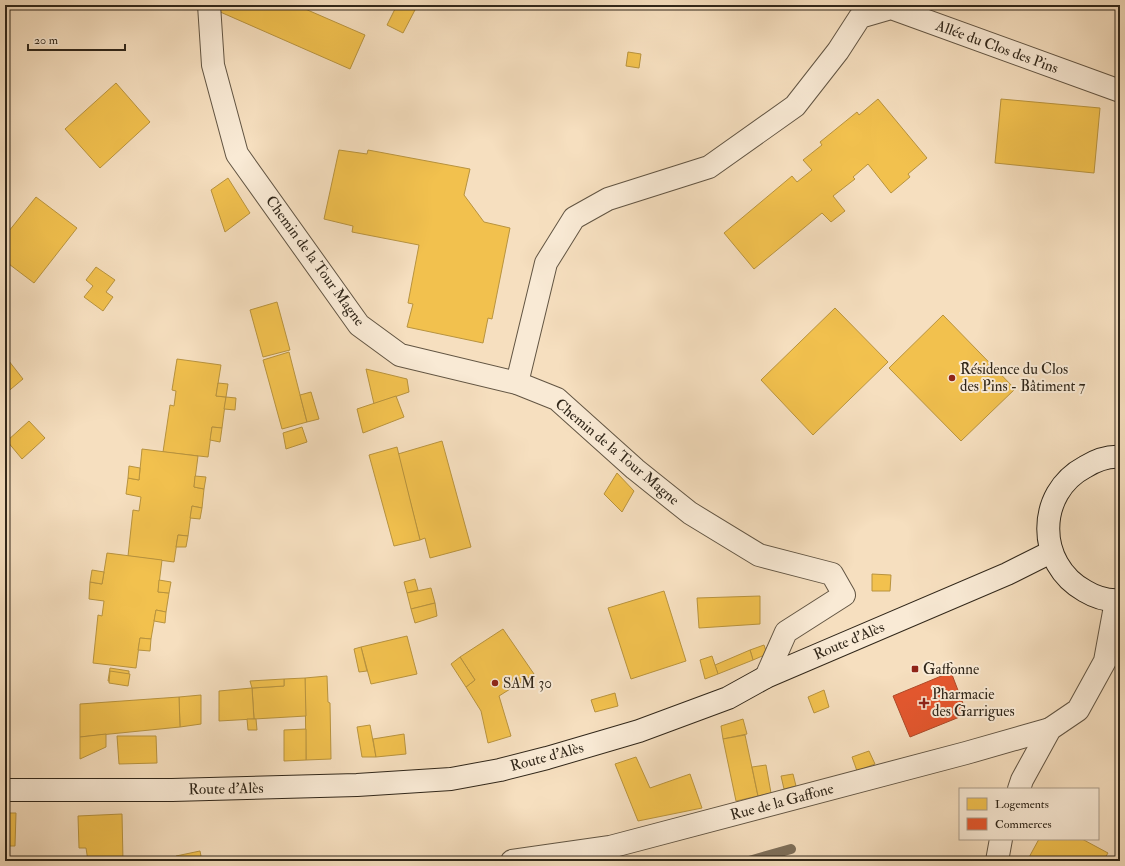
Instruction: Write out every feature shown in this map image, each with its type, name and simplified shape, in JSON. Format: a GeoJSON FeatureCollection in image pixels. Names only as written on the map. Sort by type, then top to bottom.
{"type":"FeatureCollection","features":[{"type":"Feature","properties":{"kind":"street","name":"Chemin de la Tour Magne"},"geometry":{"type":"LineString","coordinates":[[210,5],[213,65],[237,154],[359,325],[400,355],[517,383],[557,399],[635,469],[690,513],[759,555],[832,574],[844,595],[786,632],[766,677]]}},
{"type":"Feature","properties":{"kind":"street","name":"Allée du Clos des Pins"},"geometry":{"type":"LineString","coordinates":[[517,383],[546,263],[574,218],[608,198],[709,167],[715,163],[795,106],[838,51],[860,17],[891,8],[1120,91]]}},
{"type":"Feature","properties":{"kind":"street"},"geometry":{"type":"LineString","coordinates":[[1019,788],[1022,780],[1050,729],[1078,710],[1105,661],[1118,601],[1095,597],[1076,587],[1061,571],[1051,552],[1047,530],[1050,508],[1060,488],[1076,472],[1095,461],[1120,458]]}},
{"type":"Feature","properties":{"kind":"street","name":"Route d'Alès"},"geometry":{"type":"LineString","coordinates":[[5,790],[172,790],[357,785],[451,779],[500,770],[639,731],[728,698],[766,677],[1007,574],[1051,552]]}},
{"type":"Feature","properties":{"kind":"street","name":"Rue de la Gaffone"},"geometry":{"type":"LineString","coordinates":[[512,861],[610,847],[966,753],[1050,729]]}},
{"type":"Feature","properties":{"kind":"street"},"geometry":{"type":"LineString","coordinates":[[997,861],[1001,840]]}},
{"type":"Feature","properties":{"kind":"building: Logements"},"geometry":{"type":"Polygon","coordinates":[[[220,5],[296,5],[365,35],[350,69],[218,11],[220,5]]]}},
{"type":"Feature","properties":{"kind":"building: Logements"},"geometry":{"type":"Polygon","coordinates":[[[397,5],[410,5],[416,8],[403,33],[387,25],[397,5]]]}},
{"type":"Feature","properties":{"kind":"building: Logements"},"geometry":{"type":"Polygon","coordinates":[[[628,52],[641,54],[639,68],[626,66],[628,52]]]}},
{"type":"Feature","properties":{"kind":"building: Logements"},"geometry":{"type":"Polygon","coordinates":[[[116,83],[150,122],[100,168],[65,129],[116,83]]]}},
{"type":"Feature","properties":{"kind":"building: Logements"},"geometry":{"type":"Polygon","coordinates":[[[878,99],[927,158],[908,174],[910,177],[891,193],[868,164],[853,177],[855,179],[833,196],[845,211],[831,222],[822,213],[754,269],[724,233],[792,176],[797,182],[812,170],[803,160],[822,145],[820,142],[857,112],[859,115],[878,99]]]}},
{"type":"Feature","properties":{"kind":"building: Logements"},"geometry":{"type":"Polygon","coordinates":[[[1001,99],[1100,108],[1094,173],[995,163],[1001,99]]]}},
{"type":"Feature","properties":{"kind":"building: Logements"},"geometry":{"type":"Polygon","coordinates":[[[339,150],[367,154],[368,150],[470,169],[464,195],[484,222],[510,228],[492,319],[488,318],[483,343],[407,327],[413,304],[408,303],[419,245],[352,232],[353,226],[324,219],[339,150]]]}},
{"type":"Feature","properties":{"kind":"building: Logements"},"geometry":{"type":"Polygon","coordinates":[[[228,178],[250,213],[225,232],[211,190],[228,178]]]}},
{"type":"Feature","properties":{"kind":"building: Logements"},"geometry":{"type":"Polygon","coordinates":[[[36,197],[77,228],[34,283],[5,261],[5,236],[36,197]]]}},
{"type":"Feature","properties":{"kind":"building: Logements"},"geometry":{"type":"Polygon","coordinates":[[[96,267],[115,280],[106,292],[113,297],[103,311],[84,297],[93,286],[86,280],[96,267]]]}},
{"type":"Feature","properties":{"kind":"building: Logements"},"geometry":{"type":"Polygon","coordinates":[[[277,302],[290,350],[263,357],[250,310],[277,302]]]}},
{"type":"Feature","properties":{"kind":"building: Logements"},"geometry":{"type":"Polygon","coordinates":[[[835,308],[888,362],[813,435],[761,380],[835,308]]]}},
{"type":"Feature","properties":{"kind":"building: Logements","name":"Résidence du Clos des Pins - Bâtiment 7"},"geometry":{"type":"Polygon","coordinates":[[[943,315],[1015,389],[961,441],[889,368],[943,315]]]}},
{"type":"Feature","properties":{"kind":"building: Logements"},"geometry":{"type":"Polygon","coordinates":[[[289,352],[307,422],[282,429],[263,360],[289,352]]]}},
{"type":"Feature","properties":{"kind":"building: Logements"},"geometry":{"type":"Polygon","coordinates":[[[5,356],[23,379],[5,394],[5,356]]]}},
{"type":"Feature","properties":{"kind":"building: Logements"},"geometry":{"type":"Polygon","coordinates":[[[177,359],[221,365],[216,396],[226,397],[222,428],[212,427],[208,457],[163,452],[170,405],[174,406],[176,391],[172,390],[177,359]]]}},
{"type":"Feature","properties":{"kind":"building: Logements"},"geometry":{"type":"Polygon","coordinates":[[[366,369],[407,379],[409,392],[374,404],[366,369]]]}},
{"type":"Feature","properties":{"kind":"building: Logements"},"geometry":{"type":"Polygon","coordinates":[[[218,383],[228,384],[226,397],[216,396],[218,383]]]}},
{"type":"Feature","properties":{"kind":"building: Logements"},"geometry":{"type":"Polygon","coordinates":[[[311,392],[319,419],[307,422],[300,395],[311,392]]]}},
{"type":"Feature","properties":{"kind":"building: Logements"},"geometry":{"type":"Polygon","coordinates":[[[396,396],[404,417],[363,433],[357,409],[396,396]]]}},
{"type":"Feature","properties":{"kind":"building: Logements"},"geometry":{"type":"Polygon","coordinates":[[[226,397],[236,398],[235,410],[224,409],[226,397]]]}},
{"type":"Feature","properties":{"kind":"building: Logements"},"geometry":{"type":"Polygon","coordinates":[[[29,421],[45,438],[22,459],[7,441],[29,421]]]}},
{"type":"Feature","properties":{"kind":"building: Logements"},"geometry":{"type":"Polygon","coordinates":[[[212,427],[222,428],[220,442],[210,440],[212,427]]]}},
{"type":"Feature","properties":{"kind":"building: Logements"},"geometry":{"type":"Polygon","coordinates":[[[302,427],[307,442],[286,449],[283,433],[302,427]]]}},
{"type":"Feature","properties":{"kind":"building: Logements"},"geometry":{"type":"Polygon","coordinates":[[[442,441],[471,547],[430,558],[425,538],[420,540],[398,454],[442,441]]]}},
{"type":"Feature","properties":{"kind":"building: Logements"},"geometry":{"type":"Polygon","coordinates":[[[397,447],[420,540],[394,546],[369,455],[397,447]]]}},
{"type":"Feature","properties":{"kind":"building: Logements"},"geometry":{"type":"Polygon","coordinates":[[[142,449],[198,456],[194,487],[204,489],[202,508],[192,506],[188,536],[178,535],[174,562],[128,556],[133,510],[139,511],[141,497],[126,494],[128,478],[139,480],[142,449]]]}},
{"type":"Feature","properties":{"kind":"building: Logements"},"geometry":{"type":"Polygon","coordinates":[[[129,466],[140,468],[139,480],[128,478],[129,466]]]}},
{"type":"Feature","properties":{"kind":"building: Logements"},"geometry":{"type":"Polygon","coordinates":[[[617,473],[634,491],[622,512],[604,494],[617,473]]]}},
{"type":"Feature","properties":{"kind":"building: Logements"},"geometry":{"type":"Polygon","coordinates":[[[195,476],[206,477],[204,489],[194,487],[195,476]]]}},
{"type":"Feature","properties":{"kind":"building: Logements"},"geometry":{"type":"Polygon","coordinates":[[[192,506],[202,508],[200,519],[190,518],[192,506]]]}},
{"type":"Feature","properties":{"kind":"building: Logements"},"geometry":{"type":"Polygon","coordinates":[[[178,535],[188,536],[186,547],[176,547],[178,535]]]}},
{"type":"Feature","properties":{"kind":"building: Logements"},"geometry":{"type":"Polygon","coordinates":[[[107,553],[162,560],[158,592],[169,593],[166,612],[156,610],[151,639],[140,638],[136,668],[93,663],[98,615],[102,616],[104,601],[89,599],[90,582],[102,584],[107,553]]]}},
{"type":"Feature","properties":{"kind":"building: Logements"},"geometry":{"type":"Polygon","coordinates":[[[92,570],[104,572],[102,584],[90,582],[92,570]]]}},
{"type":"Feature","properties":{"kind":"building: Logements"},"geometry":{"type":"Polygon","coordinates":[[[872,574],[891,575],[890,591],[872,591],[872,574]]]}},
{"type":"Feature","properties":{"kind":"building: Logements"},"geometry":{"type":"Polygon","coordinates":[[[415,579],[418,590],[407,593],[404,582],[415,579]]]}},
{"type":"Feature","properties":{"kind":"building: Logements"},"geometry":{"type":"Polygon","coordinates":[[[159,580],[171,582],[169,593],[158,592],[159,580]]]}},
{"type":"Feature","properties":{"kind":"building: Logements"},"geometry":{"type":"Polygon","coordinates":[[[431,588],[435,603],[411,609],[407,593],[431,588]]]}},
{"type":"Feature","properties":{"kind":"building: Logements"},"geometry":{"type":"Polygon","coordinates":[[[664,591],[686,661],[631,679],[608,608],[664,591]]]}},
{"type":"Feature","properties":{"kind":"building: Logements"},"geometry":{"type":"Polygon","coordinates":[[[760,596],[760,624],[699,628],[697,598],[760,596]]]}},
{"type":"Feature","properties":{"kind":"building: Logements"},"geometry":{"type":"Polygon","coordinates":[[[435,603],[437,616],[415,623],[411,609],[435,603]]]}},
{"type":"Feature","properties":{"kind":"building: Logements"},"geometry":{"type":"Polygon","coordinates":[[[156,610],[166,612],[165,623],[154,621],[156,610]]]}},
{"type":"Feature","properties":{"kind":"building: Logements","name":"SAM 30"},"geometry":{"type":"Polygon","coordinates":[[[503,629],[534,674],[499,696],[511,736],[488,743],[481,711],[466,687],[475,680],[460,657],[503,629]]]}},
{"type":"Feature","properties":{"kind":"building: Logements"},"geometry":{"type":"Polygon","coordinates":[[[407,636],[417,674],[371,684],[361,647],[407,636]]]}},
{"type":"Feature","properties":{"kind":"building: Logements"},"geometry":{"type":"Polygon","coordinates":[[[140,638],[151,639],[150,651],[138,650],[140,638]]]}},
{"type":"Feature","properties":{"kind":"building: Logements"},"geometry":{"type":"Polygon","coordinates":[[[764,645],[767,654],[753,660],[750,650],[764,645]]]}},
{"type":"Feature","properties":{"kind":"building: Logements"},"geometry":{"type":"Polygon","coordinates":[[[361,647],[367,671],[359,672],[354,649],[361,647]]]}},
{"type":"Feature","properties":{"kind":"building: Logements"},"geometry":{"type":"Polygon","coordinates":[[[750,650],[753,660],[718,674],[715,665],[750,650]]]}},
{"type":"Feature","properties":{"kind":"building: Logements"},"geometry":{"type":"Polygon","coordinates":[[[712,656],[718,674],[705,679],[700,660],[712,656]]]}},
{"type":"Feature","properties":{"kind":"building: Logements"},"geometry":{"type":"Polygon","coordinates":[[[460,657],[475,680],[466,687],[451,664],[460,657]]]}},
{"type":"Feature","properties":{"kind":"building: Logements"},"geometry":{"type":"Polygon","coordinates":[[[110,668],[129,671],[128,683],[108,681],[110,668]]]}},
{"type":"Feature","properties":{"kind":"building: Logements"},"geometry":{"type":"Polygon","coordinates":[[[110,671],[130,674],[128,686],[109,683],[110,671]]]}},
{"type":"Feature","properties":{"kind":"building: Logements"},"geometry":{"type":"Polygon","coordinates":[[[327,676],[328,702],[330,703],[331,759],[306,760],[305,678],[327,676]]]}},
{"type":"Feature","properties":{"kind":"building: Logements"},"geometry":{"type":"Polygon","coordinates":[[[305,678],[306,716],[254,719],[252,688],[284,686],[284,679],[305,678]]]}},
{"type":"Feature","properties":{"kind":"building: Logements"},"geometry":{"type":"Polygon","coordinates":[[[284,679],[284,686],[252,688],[250,681],[284,679]]]}},
{"type":"Feature","properties":{"kind":"building: Logements"},"geometry":{"type":"Polygon","coordinates":[[[252,688],[254,719],[219,721],[219,691],[252,688]]]}},
{"type":"Feature","properties":{"kind":"building: Logements"},"geometry":{"type":"Polygon","coordinates":[[[824,690],[829,707],[814,713],[808,697],[824,690]]]}},
{"type":"Feature","properties":{"kind":"building: Logements"},"geometry":{"type":"Polygon","coordinates":[[[615,693],[618,706],[595,712],[591,700],[615,693]]]}},
{"type":"Feature","properties":{"kind":"building: Logements"},"geometry":{"type":"Polygon","coordinates":[[[201,695],[201,724],[180,727],[179,697],[201,695]]]}},
{"type":"Feature","properties":{"kind":"building: Logements"},"geometry":{"type":"Polygon","coordinates":[[[179,697],[180,727],[80,737],[80,704],[179,697]]]}},
{"type":"Feature","properties":{"kind":"building: Logements"},"geometry":{"type":"Polygon","coordinates":[[[247,719],[256,719],[257,730],[248,730],[247,719]]]}},
{"type":"Feature","properties":{"kind":"building: Logements"},"geometry":{"type":"Polygon","coordinates":[[[743,719],[747,734],[723,739],[721,726],[743,719]]]}},
{"type":"Feature","properties":{"kind":"building: Logements"},"geometry":{"type":"Polygon","coordinates":[[[370,725],[376,757],[362,757],[357,727],[370,725]]]}},
{"type":"Feature","properties":{"kind":"building: Logements"},"geometry":{"type":"Polygon","coordinates":[[[306,729],[306,760],[284,761],[284,730],[306,729]]]}},
{"type":"Feature","properties":{"kind":"building: Logements"},"geometry":{"type":"Polygon","coordinates":[[[106,734],[106,747],[80,759],[80,737],[106,734]]]}},
{"type":"Feature","properties":{"kind":"building: Logements"},"geometry":{"type":"Polygon","coordinates":[[[404,734],[406,754],[376,757],[373,739],[404,734]]]}},
{"type":"Feature","properties":{"kind":"building: Logements"},"geometry":{"type":"Polygon","coordinates":[[[745,735],[758,796],[736,801],[723,739],[745,735]]]}},
{"type":"Feature","properties":{"kind":"building: Logements"},"geometry":{"type":"Polygon","coordinates":[[[117,736],[156,736],[157,763],[119,764],[117,736]]]}},
{"type":"Feature","properties":{"kind":"building: Logements"},"geometry":{"type":"Polygon","coordinates":[[[869,751],[875,764],[857,771],[852,757],[869,751]]]}},
{"type":"Feature","properties":{"kind":"building: Logements"},"geometry":{"type":"Polygon","coordinates":[[[636,757],[650,788],[690,774],[702,808],[638,821],[615,764],[636,757]]]}},
{"type":"Feature","properties":{"kind":"building: Logements"},"geometry":{"type":"Polygon","coordinates":[[[766,765],[771,793],[758,796],[752,767],[766,765]]]}},
{"type":"Feature","properties":{"kind":"building: Logements"},"geometry":{"type":"Polygon","coordinates":[[[793,774],[796,786],[784,789],[781,776],[793,774]]]}},
{"type":"Feature","properties":{"kind":"building: Logements"},"geometry":{"type":"Polygon","coordinates":[[[5,813],[16,813],[15,846],[5,846],[5,813]]]}},
{"type":"Feature","properties":{"kind":"building: Logements"},"geometry":{"type":"Polygon","coordinates":[[[122,814],[123,861],[88,861],[86,848],[79,848],[78,816],[122,814]]]}},
{"type":"Feature","properties":{"kind":"building: Logements"},"geometry":{"type":"Polygon","coordinates":[[[1038,840],[1084,840],[1108,853],[1103,861],[1027,861],[1038,840]]]}},
{"type":"Feature","properties":{"kind":"building: Logements"},"geometry":{"type":"Polygon","coordinates":[[[200,851],[202,861],[177,861],[176,856],[200,851]]]}},
{"type":"Feature","properties":{"kind":"building: Commerces"},"geometry":{"type":"Polygon","coordinates":[[[951,672],[967,714],[910,737],[893,696],[951,672]]]}},
{"type":"Feature","properties":{"kind":"waterway"},"geometry":{"type":"LineString","coordinates":[[749,861],[791,849]]}},
{"type":"Feature","properties":{"kind":"place","name":"Résidence du Clos des Pins - Bâtiment 7"},"geometry":{"type":"Point","coordinates":[952,378]}},
{"type":"Feature","properties":{"kind":"place","name":"Gaffonne"},"geometry":{"type":"Point","coordinates":[915,669]}},
{"type":"Feature","properties":{"kind":"place","name":"SAM 30"},"geometry":{"type":"Point","coordinates":[495,683]}},
{"type":"Feature","properties":{"kind":"place","name":"Pharmacie des Garrigues"},"geometry":{"type":"Point","coordinates":[924,703]}}]}
